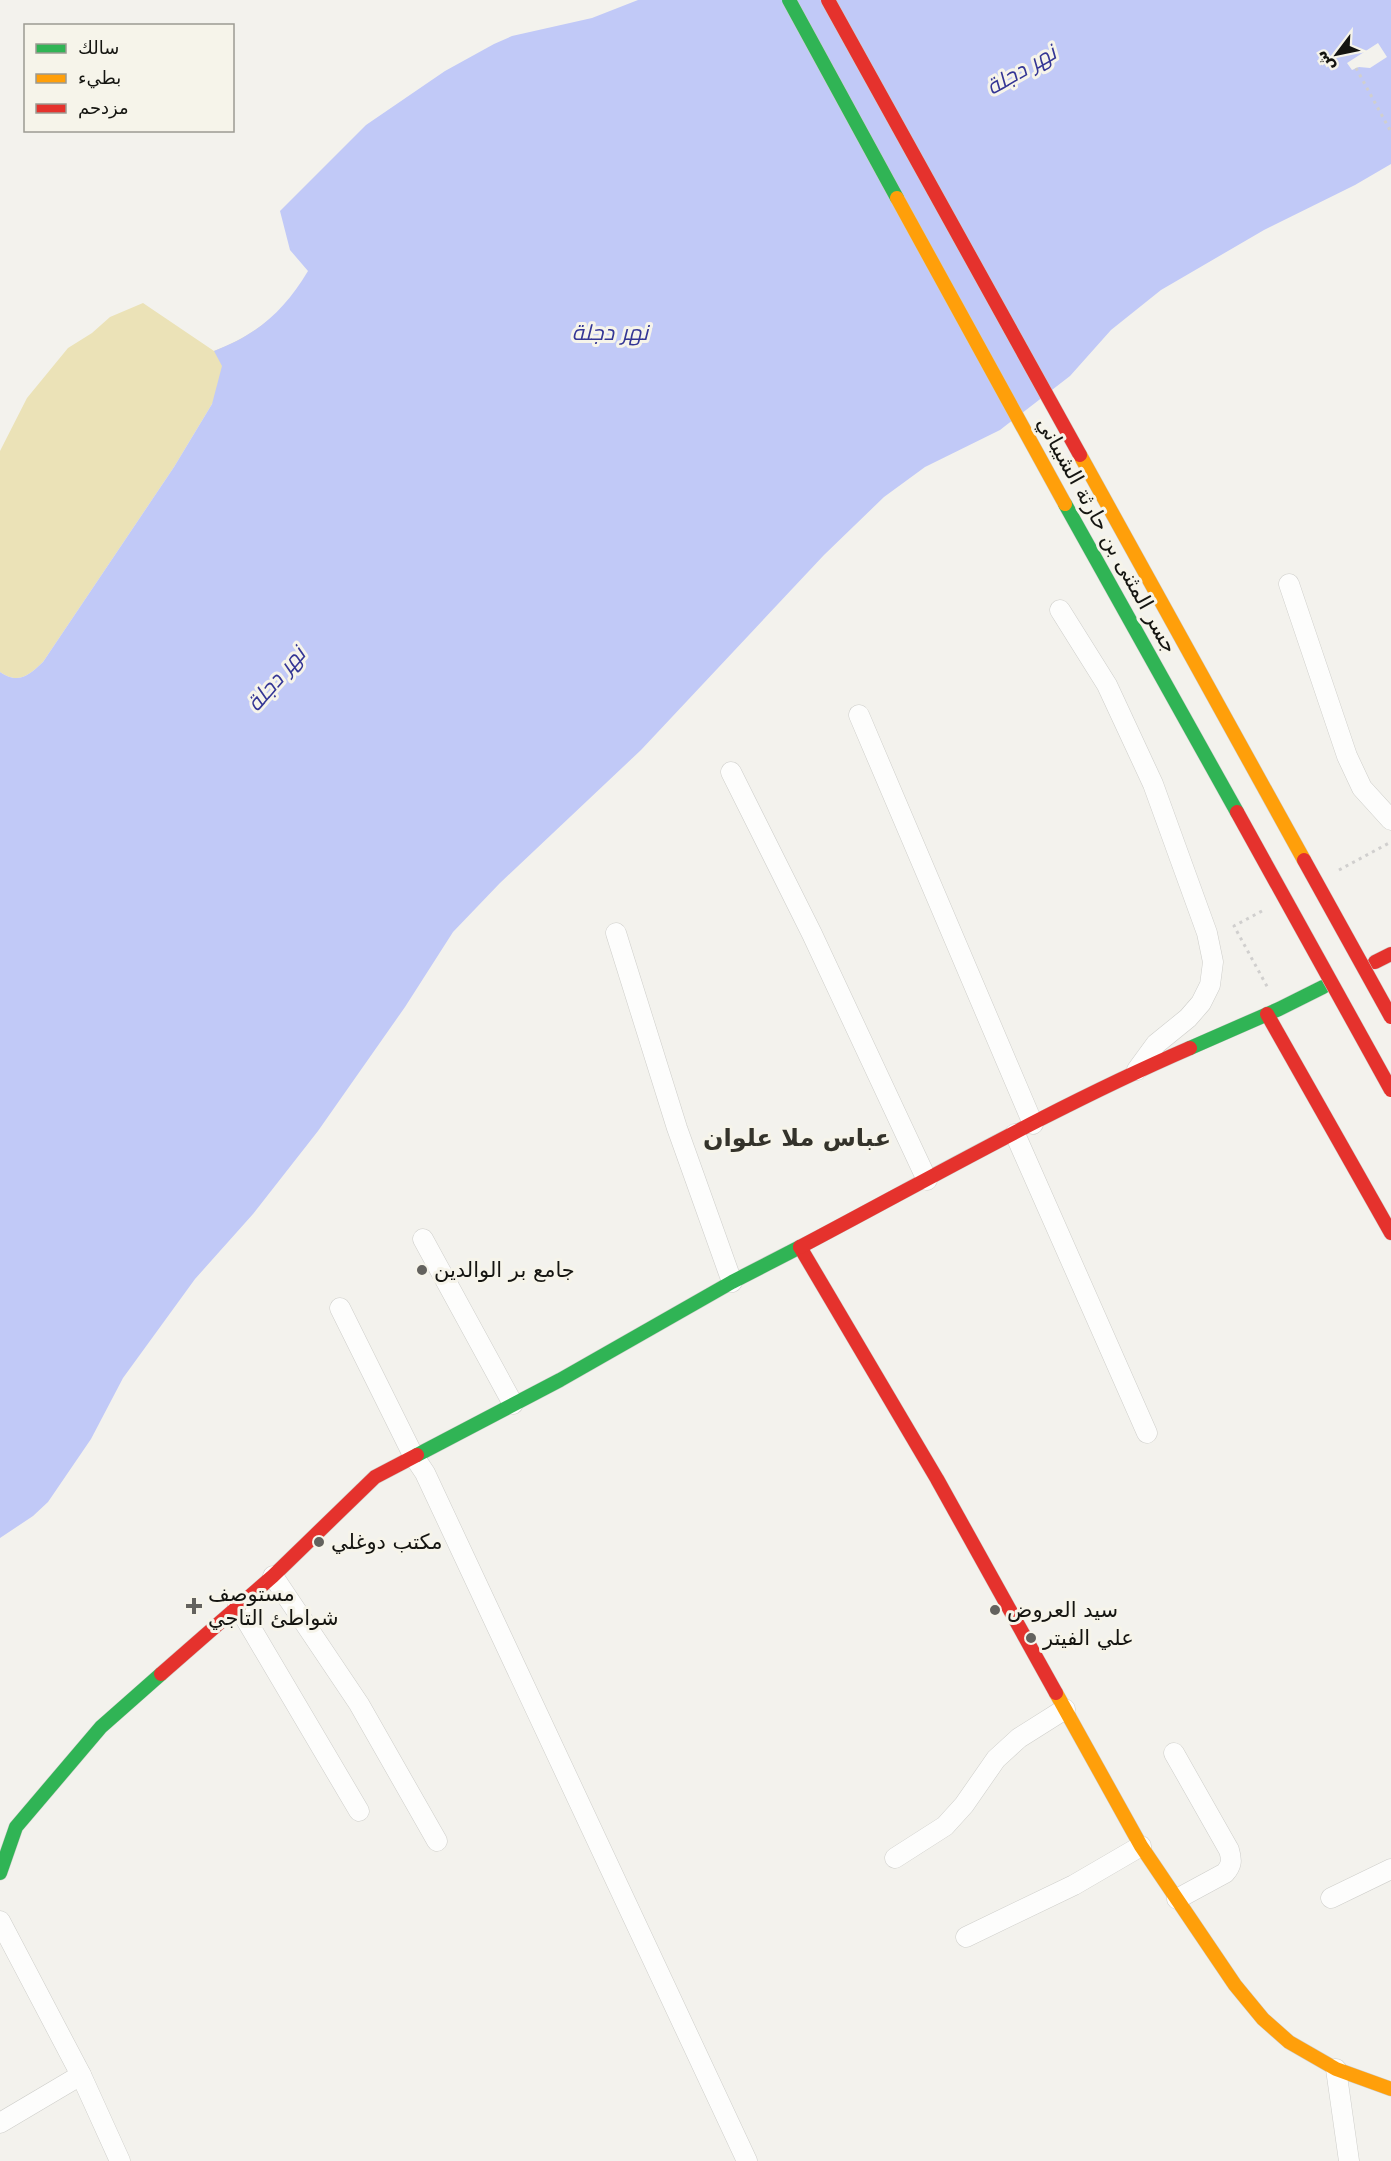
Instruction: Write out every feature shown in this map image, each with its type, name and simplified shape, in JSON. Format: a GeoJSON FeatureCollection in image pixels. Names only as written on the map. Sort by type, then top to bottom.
{"type":"FeatureCollection","features":[{"type":"Feature","properties":{"kind":"main road","name":"جسر المثنى بن حارثة الشيباني"},"geometry":{"type":"LineString","coordinates":[[789,0],[970,332],[1391,1090]]}},
{"type":"Feature","properties":{"kind":"main road","name":"جسر المثنى بن حارثة الشيباني"},"geometry":{"type":"LineString","coordinates":[[828,0],[1391,1017]]}},
{"type":"Feature","properties":{"kind":"main road"},"geometry":{"type":"LineString","coordinates":[[1375,962],[1391,954]]}},
{"type":"Feature","properties":{"kind":"main road"},"geometry":{"type":"LineString","coordinates":[[0,1873],[16,1827],[101,1727],[273,1576],[375,1477],[513,1404],[732,1282],[1033,1124],[1135,1072],[1273,1012],[1323,987]]}},
{"type":"Feature","properties":{"kind":"main road"},"geometry":{"type":"LineString","coordinates":[[1273,1012],[1391,1233]]}},
{"type":"Feature","properties":{"kind":"main road"},"geometry":{"type":"LineString","coordinates":[[800,1247],[937,1479],[1141,1846],[1235,1985],[1263,2019],[1289,2042],[1336,2069],[1391,2090]]}},
{"type":"Feature","properties":{"kind":"street"},"geometry":{"type":"LineString","coordinates":[[1289,584],[1347,756],[1362,788],[1391,820]]}},
{"type":"Feature","properties":{"kind":"street"},"geometry":{"type":"LineString","coordinates":[[1060,610],[1107,685],[1153,784],[1207,933],[1213,962],[1210,985],[1202,1003],[1188,1018],[1156,1044],[1135,1072]]}},
{"type":"Feature","properties":{"kind":"street"},"geometry":{"type":"LineString","coordinates":[[859,715],[1033,1124]]}},
{"type":"Feature","properties":{"kind":"street"},"geometry":{"type":"LineString","coordinates":[[731,771],[812,934],[927,1180]]}},
{"type":"Feature","properties":{"kind":"street"},"geometry":{"type":"LineString","coordinates":[[616,933],[677,1128],[732,1282]]}},
{"type":"Feature","properties":{"kind":"street"},"geometry":{"type":"LineString","coordinates":[[1015,1134],[1147,1433]]}},
{"type":"Feature","properties":{"kind":"street"},"geometry":{"type":"LineString","coordinates":[[423,1239],[513,1404]]}},
{"type":"Feature","properties":{"kind":"street"},"geometry":{"type":"LineString","coordinates":[[340,1308],[413,1455],[430,1484],[747,2161]]}},
{"type":"Feature","properties":{"kind":"street"},"geometry":{"type":"LineString","coordinates":[[273,1576],[359,1704],[437,1841]]}},
{"type":"Feature","properties":{"kind":"street"},"geometry":{"type":"LineString","coordinates":[[238,1606],[359,1811]]}},
{"type":"Feature","properties":{"kind":"street"},"geometry":{"type":"LineString","coordinates":[[895,1858],[945,1826],[964,1805],[996,1759],[1019,1738],[1065,1709]]}},
{"type":"Feature","properties":{"kind":"street"},"geometry":{"type":"LineString","coordinates":[[1174,1753],[1229,1850],[1232,1860],[1225,1873],[1177,1899]]}},
{"type":"Feature","properties":{"kind":"street"},"geometry":{"type":"LineString","coordinates":[[966,1937],[1074,1885],[1141,1846]]}},
{"type":"Feature","properties":{"kind":"street"},"geometry":{"type":"LineString","coordinates":[[1331,1898],[1391,1869]]}},
{"type":"Feature","properties":{"kind":"street"},"geometry":{"type":"LineString","coordinates":[[0,1921],[81,2075],[120,2161]]}},
{"type":"Feature","properties":{"kind":"street"},"geometry":{"type":"LineString","coordinates":[[1336,2069],[1349,2161]]}},
{"type":"Feature","properties":{"kind":"street"},"geometry":{"type":"LineString","coordinates":[[0,2122],[81,2075]]}},
{"type":"Feature","properties":{"kind":"path"},"geometry":{"type":"LineString","coordinates":[[1356,68],[1391,132]]}},
{"type":"Feature","properties":{"kind":"path"},"geometry":{"type":"LineString","coordinates":[[1336,872],[1391,842]]}},
{"type":"Feature","properties":{"kind":"path"},"geometry":{"type":"LineString","coordinates":[[1264,910],[1234,926],[1273,1012]]}},
{"type":"Feature","properties":{"kind":"shaded area"},"geometry":{"type":"Polygon","coordinates":[[[143,303],[214,351],[251,333],[283,308],[212,404],[174,467],[43,662],[23,677],[7,676],[0,672],[0,451],[27,398],[68,348],[92,333],[110,317],[143,303]]]}},
{"type":"Feature","properties":{"kind":"water","name":"نهر دجلة"},"geometry":{"type":"Polygon","coordinates":[[[638,0],[1391,0],[1391,164],[1355,185],[1264,230],[1161,290],[1111,330],[1070,376],[1000,430],[925,467],[884,497],[824,555],[641,750],[500,883],[453,932],[405,1007],[318,1131],[253,1214],[195,1279],[123,1378],[91,1439],[48,1502],[33,1516],[0,1538],[0,672],[13,678],[23,677],[43,662],[174,467],[212,404],[222,366],[214,351],[244,337],[268,320],[289,298],[308,271],[290,250],[280,211],[366,125],[445,71],[512,36],[592,18],[638,0]]]}},
{"type":"Feature","properties":{"kind":"pier"},"geometry":{"type":"Polygon","coordinates":[[[1378,43],[1387,57],[1370,68],[1359,67],[1352,70],[1347,63],[1378,43]]]}},
{"type":"Feature","properties":{"kind":"traffic: fast"},"geometry":{"type":"LineString","coordinates":[[789,0],[897,198]]}},
{"type":"Feature","properties":{"kind":"traffic: fast"},"geometry":{"type":"LineString","coordinates":[[1065,504],[1237,812]]}},
{"type":"Feature","properties":{"kind":"traffic: fast"},"geometry":{"type":"LineString","coordinates":[[1190,1048],[1323,987]]}},
{"type":"Feature","properties":{"kind":"traffic: fast"},"geometry":{"type":"LineString","coordinates":[[417,1455],[560,1380],[732,1282],[800,1247]]}},
{"type":"Feature","properties":{"kind":"traffic: fast"},"geometry":{"type":"LineString","coordinates":[[0,1873],[16,1827],[101,1727],[161,1674]]}},
{"type":"Feature","properties":{"kind":"traffic: slow"},"geometry":{"type":"LineString","coordinates":[[897,198],[1065,504]]}},
{"type":"Feature","properties":{"kind":"traffic: slow"},"geometry":{"type":"LineString","coordinates":[[1080,455],[1304,860]]}},
{"type":"Feature","properties":{"kind":"traffic: slow"},"geometry":{"type":"LineString","coordinates":[[1056,1693],[1141,1846],[1235,1985],[1263,2019],[1289,2042],[1336,2069],[1391,2089]]}},
{"type":"Feature","properties":{"kind":"traffic: jam"},"geometry":{"type":"LineString","coordinates":[[828,0],[1080,455]]}},
{"type":"Feature","properties":{"kind":"traffic: jam"},"geometry":{"type":"LineString","coordinates":[[1237,812],[1391,1090]]}},
{"type":"Feature","properties":{"kind":"traffic: jam"},"geometry":{"type":"LineString","coordinates":[[1304,860],[1391,1017]]}},
{"type":"Feature","properties":{"kind":"traffic: jam"},"geometry":{"type":"LineString","coordinates":[[1375,962],[1391,954]]}},
{"type":"Feature","properties":{"kind":"traffic: jam"},"geometry":{"type":"LineString","coordinates":[[1267,1014],[1391,1233]]}},
{"type":"Feature","properties":{"kind":"traffic: jam"},"geometry":{"type":"LineString","coordinates":[[800,1247],[1042,1119],[1190,1048]]}},
{"type":"Feature","properties":{"kind":"traffic: jam"},"geometry":{"type":"LineString","coordinates":[[800,1247],[937,1479],[1056,1693]]}},
{"type":"Feature","properties":{"kind":"traffic: jam"},"geometry":{"type":"LineString","coordinates":[[161,1674],[273,1576],[375,1477],[417,1455]]}},
{"type":"Feature","properties":{"kind":"place","name":"جامع بر الوالدين"},"geometry":{"type":"Point","coordinates":[422,1270]}},
{"type":"Feature","properties":{"kind":"place","name":"مكتب دوغلي"},"geometry":{"type":"Point","coordinates":[319,1542]}},
{"type":"Feature","properties":{"kind":"place","name":"مستوصف شواطئ التاجي"},"geometry":{"type":"Point","coordinates":[194,1606]}},
{"type":"Feature","properties":{"kind":"place","name":"سيد العروض"},"geometry":{"type":"Point","coordinates":[995,1610]}},
{"type":"Feature","properties":{"kind":"place","name":"علي الفيتر"},"geometry":{"type":"Point","coordinates":[1031,1638]}},
{"type":"Feature","properties":{"kind":"district","name":"عباس ملا علوان"},"geometry":{"type":"Point","coordinates":[797,1138]}}]}
